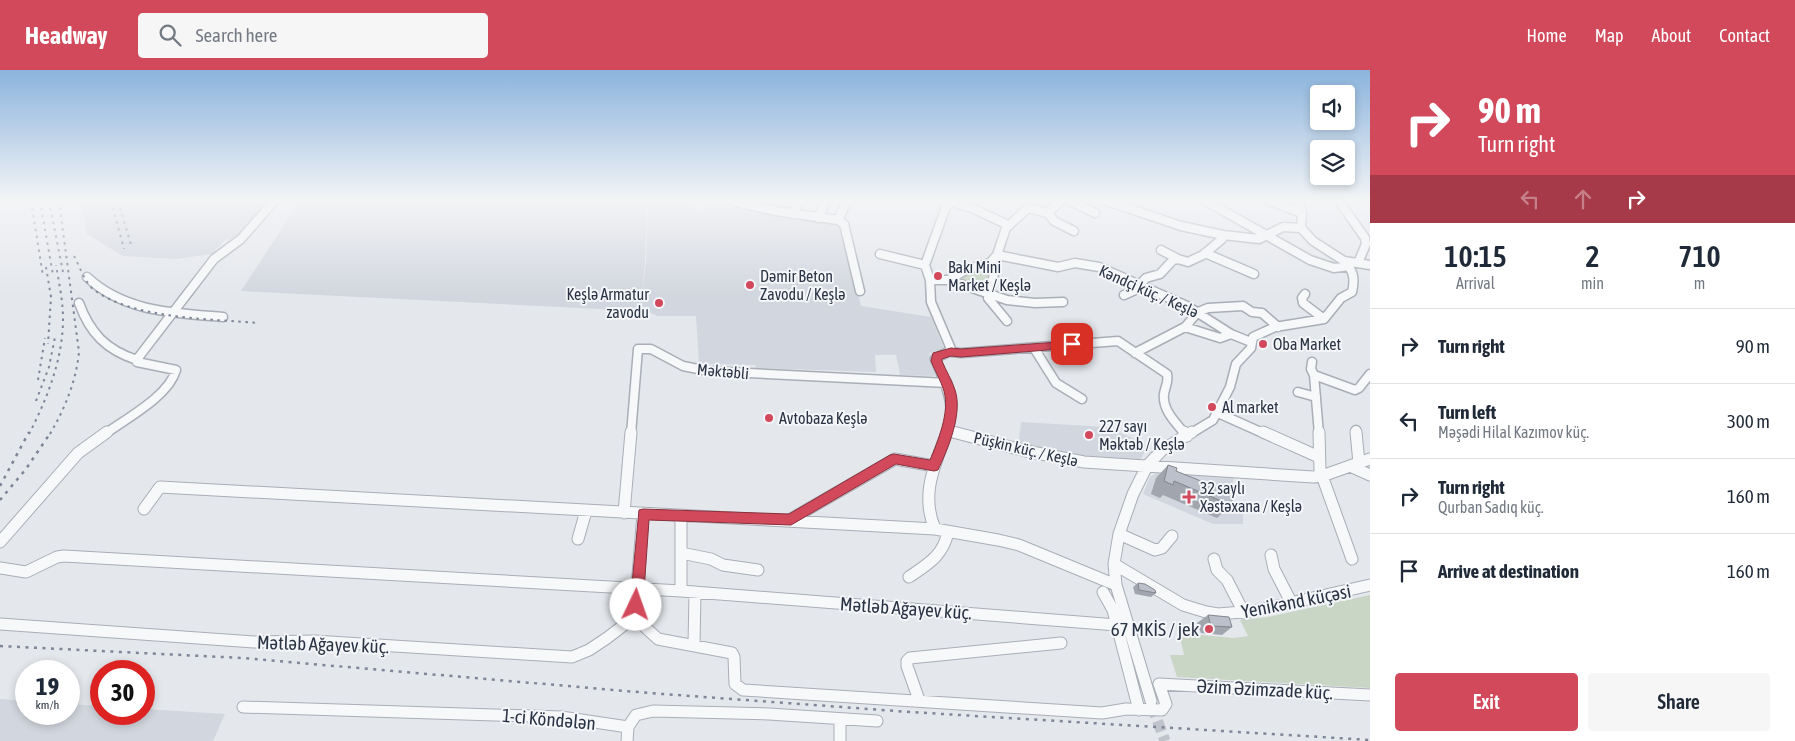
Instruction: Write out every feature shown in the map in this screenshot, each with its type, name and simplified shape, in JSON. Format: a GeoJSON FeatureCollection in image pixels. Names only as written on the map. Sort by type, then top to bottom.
{"type":"FeatureCollection","features":[{"type":"Feature","properties":{"kind":"street"},"geometry":{"type":"LineString","coordinates":[[136,360],[214,259],[241,239],[247,232]]}},
{"type":"Feature","properties":{"kind":"street"},"geometry":{"type":"LineString","coordinates":[[846,232],[860,292]]}},
{"type":"Feature","properties":{"kind":"street"},"geometry":{"type":"LineString","coordinates":[[936,232],[925,265],[930,280],[928,286],[931,302],[951,352]]}},
{"type":"Feature","properties":{"kind":"street"},"geometry":{"type":"LineString","coordinates":[[949,280],[967,269],[990,262],[996,255],[1004,232]]}},
{"type":"Feature","properties":{"kind":"street"},"geometry":{"type":"LineString","coordinates":[[1211,232],[1255,238],[1272,232]]}},
{"type":"Feature","properties":{"kind":"street"},"geometry":{"type":"LineString","coordinates":[[1259,232],[1320,264],[1334,268],[1351,263],[1366,244],[1361,232]]}},
{"type":"Feature","properties":{"kind":"street"},"geometry":{"type":"LineString","coordinates":[[1305,232],[1313,241],[1364,271]]}},
{"type":"Feature","properties":{"kind":"street"},"geometry":{"type":"LineString","coordinates":[[1161,250],[1188,262],[1205,253],[1222,239],[1223,235]]}},
{"type":"Feature","properties":{"kind":"street"},"geometry":{"type":"LineString","coordinates":[[1205,253],[1254,274]]}},
{"type":"Feature","properties":{"kind":"street"},"geometry":{"type":"LineString","coordinates":[[880,254],[925,265]]}},
{"type":"Feature","properties":{"kind":"street","name":"Kəndçi küç. / Keşlə"},"geometry":{"type":"LineString","coordinates":[[996,255],[1058,267],[1075,263],[1099,267],[1198,312],[1231,334],[1251,342]]}},
{"type":"Feature","properties":{"kind":"street"},"geometry":{"type":"LineString","coordinates":[[1124,295],[1136,290],[1148,277],[1160,274],[1173,260],[1178,259]]}},
{"type":"Feature","properties":{"kind":"street"},"geometry":{"type":"LineString","coordinates":[[1099,267],[1107,261]]}},
{"type":"Feature","properties":{"kind":"street"},"geometry":{"type":"LineString","coordinates":[[900,266],[911,262]]}},
{"type":"Feature","properties":{"kind":"street"},"geometry":{"type":"LineString","coordinates":[[990,262],[995,270],[988,295],[990,301],[1007,321]]}},
{"type":"Feature","properties":{"kind":"street"},"geometry":{"type":"LineString","coordinates":[[1351,263],[1364,271]]}},
{"type":"Feature","properties":{"kind":"street"},"geometry":{"type":"LineString","coordinates":[[1151,701],[1116,585],[1114,564],[1119,534],[1133,494],[1147,466],[1162,450],[1213,420],[1230,387],[1236,364],[1250,350],[1251,342],[1257,334],[1278,327],[1324,319],[1341,298],[1352,292],[1364,271]]}},
{"type":"Feature","properties":{"kind":"street"},"geometry":{"type":"LineString","coordinates":[[88,278],[95,286],[118,300],[174,312],[223,317]]}},
{"type":"Feature","properties":{"kind":"street"},"geometry":{"type":"LineString","coordinates":[[930,280],[949,280],[974,288],[988,295],[1016,302],[1036,304],[1063,302]]}},
{"type":"Feature","properties":{"kind":"street"},"geometry":{"type":"LineString","coordinates":[[1305,294],[1302,298],[1303,304],[1324,319]]}},
{"type":"Feature","properties":{"kind":"street"},"geometry":{"type":"LineString","coordinates":[[0,542],[73,457],[159,395],[177,373],[174,368],[141,364],[136,360],[124,357],[104,345],[85,322],[79,303]]}},
{"type":"Feature","properties":{"kind":"street"},"geometry":{"type":"LineString","coordinates":[[1136,353],[1186,328],[1198,312],[1208,308],[1240,305],[1252,312],[1262,313],[1278,327]]}},
{"type":"Feature","properties":{"kind":"street"},"geometry":{"type":"LineString","coordinates":[[1186,328],[1220,338],[1231,334]]}},
{"type":"Feature","properties":{"kind":"street"},"geometry":{"type":"LineString","coordinates":[[935,529],[928,511],[928,503],[934,466],[948,431],[951,399],[947,383],[936,358],[940,355],[951,352],[1034,348],[1115,337],[1167,374],[1168,380],[1164,392],[1165,403],[1170,415],[1187,436]]}},
{"type":"Feature","properties":{"kind":"street"},"geometry":{"type":"LineString","coordinates":[[1034,348],[1056,383],[1082,399]]}},
{"type":"Feature","properties":{"kind":"street","name":"Məktəbli"},"geometry":{"type":"LineString","coordinates":[[624,513],[638,349],[651,349],[683,366],[708,371],[947,383]]}},
{"type":"Feature","properties":{"kind":"street"},"geometry":{"type":"LineString","coordinates":[[1312,362],[1310,369],[1314,375],[1320,431],[1319,457],[1322,476],[1352,559]]}},
{"type":"Feature","properties":{"kind":"street"},"geometry":{"type":"LineString","coordinates":[[1314,375],[1356,390],[1370,374]]}},
{"type":"Feature","properties":{"kind":"street"},"geometry":{"type":"LineString","coordinates":[[1298,392],[1316,397]]}},
{"type":"Feature","properties":{"kind":"street"},"geometry":{"type":"LineString","coordinates":[[1218,413],[1319,457]]}},
{"type":"Feature","properties":{"kind":"street"},"geometry":{"type":"LineString","coordinates":[[1356,430],[1357,456],[1355,464],[1370,475]]}},
{"type":"Feature","properties":{"kind":"street","name":"Püşkin küç. / Keşlə"},"geometry":{"type":"LineString","coordinates":[[948,431],[1078,462],[1312,477],[1322,476],[1370,459]]}},
{"type":"Feature","properties":{"kind":"street"},"geometry":{"type":"LineString","coordinates":[[791,520],[894,459],[934,466]]}},
{"type":"Feature","properties":{"kind":"street"},"geometry":{"type":"LineString","coordinates":[[144,510],[160,487],[935,529],[1004,541],[1038,553],[1088,576],[1116,585]]}},
{"type":"Feature","properties":{"kind":"street"},"geometry":{"type":"LineString","coordinates":[[578,539],[586,511]]}},
{"type":"Feature","properties":{"kind":"street"},"geometry":{"type":"LineString","coordinates":[[643,514],[636,605],[633,616],[658,639],[732,653],[734,657],[735,684],[743,690],[1092,712],[1139,710],[1113,610],[1103,592]]}},
{"type":"Feature","properties":{"kind":"street"},"geometry":{"type":"LineString","coordinates":[[681,516],[681,591]]}},
{"type":"Feature","properties":{"kind":"street","name":"Mətləb Ağayev küç."},"geometry":{"type":"LineString","coordinates":[[909,577],[939,556],[947,544],[948,532]]}},
{"type":"Feature","properties":{"kind":"street"},"geometry":{"type":"LineString","coordinates":[[1119,534],[1155,550],[1162,548],[1172,536]]}},
{"type":"Feature","properties":{"kind":"street"},"geometry":{"type":"LineString","coordinates":[[681,553],[711,559],[724,565],[758,570]]}},
{"type":"Feature","properties":{"kind":"street","name":"Mətləb Ağayev küç."},"geometry":{"type":"LineString","coordinates":[[0,568],[26,572],[57,557],[64,556],[681,591],[1117,624]]}},
{"type":"Feature","properties":{"kind":"street"},"geometry":{"type":"LineString","coordinates":[[1271,556],[1276,574],[1291,602]]}},
{"type":"Feature","properties":{"kind":"street"},"geometry":{"type":"LineString","coordinates":[[1214,559],[1215,566],[1227,580],[1244,613]]}},
{"type":"Feature","properties":{"kind":"street","name":"Yenikənd küçəsi"},"geometry":{"type":"LineString","coordinates":[[1114,564],[1129,571],[1182,605],[1210,613],[1244,613],[1263,610],[1370,585]]}},
{"type":"Feature","properties":{"kind":"street"},"geometry":{"type":"LineString","coordinates":[[694,645],[695,592]]}},
{"type":"Feature","properties":{"kind":"street","name":"Mətləb Ağayev küç."},"geometry":{"type":"LineString","coordinates":[[0,624],[254,642],[314,641],[572,657],[598,645],[633,616]]}},
{"type":"Feature","properties":{"kind":"street"},"geometry":{"type":"LineString","coordinates":[[919,700],[907,666],[907,661],[910,658],[1061,643]]}},
{"type":"Feature","properties":{"kind":"street","name":"Əzim Əzimzade küç."},"geometry":{"type":"LineString","coordinates":[[1139,710],[1158,711],[1165,707],[1159,684],[1370,695]]}},
{"type":"Feature","properties":{"kind":"street","name":"1-ci Köndələn"},"geometry":{"type":"LineString","coordinates":[[243,707],[561,717],[628,727]]}},
{"type":"Feature","properties":{"kind":"street"},"geometry":{"type":"LineString","coordinates":[[626,741],[628,727],[636,715],[653,711],[769,714],[877,721]]}},
{"type":"Feature","properties":{"kind":"street"},"geometry":{"type":"LineString","coordinates":[[840,719],[840,741]]}},
{"type":"Feature","properties":{"kind":"shaded area"},"geometry":{"type":"Polygon","coordinates":[[[87,232],[242,232],[236,239],[225,240],[212,254],[176,259],[123,256],[87,232]]]}},
{"type":"Feature","properties":{"kind":"shaded area"},"geometry":{"type":"Polygon","coordinates":[[[279,232],[646,232],[641,304],[646,263],[647,232],[843,232],[861,306],[931,317],[945,351],[929,353],[935,376],[900,375],[896,355],[875,355],[876,372],[756,368],[755,365],[699,364],[696,316],[657,316],[649,312],[640,311],[241,291],[279,232]]]}},
{"type":"Feature","properties":{"kind":"shaded area"},"geometry":{"type":"Polygon","coordinates":[[[1021,422],[1107,427],[1148,445],[1139,463],[1083,460],[1018,447],[1021,422]]]}},
{"type":"Feature","properties":{"kind":"shaded area","name":"32 saylı Xəstəxana / Keşlə"},"geometry":{"type":"Polygon","coordinates":[[[1158,472],[1231,475],[1234,478],[1227,500],[1243,508],[1243,524],[1213,524],[1143,494],[1150,477],[1158,472]]]}},
{"type":"Feature","properties":{"kind":"shaded area"},"geometry":{"type":"Polygon","coordinates":[[[0,699],[15,700],[15,725],[80,725],[80,705],[90,705],[90,725],[155,725],[155,710],[225,714],[213,741],[0,741],[0,699]]]}},
{"type":"Feature","properties":{"kind":"green space"},"geometry":{"type":"Polygon","coordinates":[[[981,267],[993,270],[986,290],[956,281],[964,273],[981,267]]]}},
{"type":"Feature","properties":{"kind":"green space"},"geometry":{"type":"Polygon","coordinates":[[[1370,595],[1370,688],[1177,677],[1170,655],[1184,655],[1179,633],[1234,638],[1248,636],[1240,620],[1268,617],[1370,595]]]}},
{"type":"Feature","properties":{"kind":"building"},"geometry":{"type":"Polygon","coordinates":[[[1168,465],[1177,468],[1176,471],[1233,494],[1231,505],[1174,481],[1173,485],[1164,481],[1168,465]]]}},
{"type":"Feature","properties":{"kind":"building"},"geometry":{"type":"Polygon","coordinates":[[[1138,583],[1145,584],[1155,590],[1156,593],[1139,590],[1138,583]]]}},
{"type":"Feature","properties":{"kind":"building"},"geometry":{"type":"Polygon","coordinates":[[[1208,615],[1229,617],[1232,627],[1211,626],[1208,615]]]}},
{"type":"Feature","properties":{"kind":"tunnel"},"geometry":{"type":"LineString","coordinates":[[1152,706],[1165,741]]}},
{"type":"Feature","properties":{"kind":"railway"},"geometry":{"type":"LineString","coordinates":[[36,232],[43,276]]}},
{"type":"Feature","properties":{"kind":"railway"},"geometry":{"type":"LineString","coordinates":[[46,232],[53,275]]}},
{"type":"Feature","properties":{"kind":"railway"},"geometry":{"type":"LineString","coordinates":[[55,232],[63,272]]}},
{"type":"Feature","properties":{"kind":"railway"},"geometry":{"type":"LineString","coordinates":[[51,432],[69,394],[79,352],[63,232]]}},
{"type":"Feature","properties":{"kind":"railway"},"geometry":{"type":"LineString","coordinates":[[119,232],[124,249]]}},
{"type":"Feature","properties":{"kind":"railway"},"geometry":{"type":"LineString","coordinates":[[127,232],[132,248]]}},
{"type":"Feature","properties":{"kind":"railway"},"geometry":{"type":"LineString","coordinates":[[74,256],[93,289],[109,299],[128,306],[173,316],[259,323]]}},
{"type":"Feature","properties":{"kind":"railway"},"geometry":{"type":"LineString","coordinates":[[29,434],[48,393],[60,349],[63,312],[56,265]]}},
{"type":"Feature","properties":{"kind":"railway"},"geometry":{"type":"LineString","coordinates":[[46,267],[51,297],[48,344]]}},
{"type":"Feature","properties":{"kind":"railway"},"geometry":{"type":"LineString","coordinates":[[36,401],[49,367],[55,337]]}},
{"type":"Feature","properties":{"kind":"railway"},"geometry":{"type":"LineString","coordinates":[[38,380],[45,338]]}},
{"type":"Feature","properties":{"kind":"railway"},"geometry":{"type":"LineString","coordinates":[[0,486],[29,432]]}},
{"type":"Feature","properties":{"kind":"railway"},"geometry":{"type":"LineString","coordinates":[[0,500],[26,469],[51,432]]}},
{"type":"Feature","properties":{"kind":"railway"},"geometry":{"type":"LineString","coordinates":[[0,646],[242,658],[649,693],[910,712],[1370,740]]}},
{"type":"Feature","properties":{"kind":"place","name":"Bakı Mini Market / Keşlə"},"geometry":{"type":"Point","coordinates":[938,276]}},
{"type":"Feature","properties":{"kind":"place","name":"Dəmir Beton Zavodu / Keşlə"},"geometry":{"type":"Point","coordinates":[750,285]}},
{"type":"Feature","properties":{"kind":"place","name":"Keşlə Armatur zavodu"},"geometry":{"type":"Point","coordinates":[659,303]}},
{"type":"Feature","properties":{"kind":"place","name":"Oba Market"},"geometry":{"type":"Point","coordinates":[1263,344]}},
{"type":"Feature","properties":{"kind":"place","name":"Al market"},"geometry":{"type":"Point","coordinates":[1212,407]}},
{"type":"Feature","properties":{"kind":"place","name":"Avtobaza Keşlə"},"geometry":{"type":"Point","coordinates":[769,418]}},
{"type":"Feature","properties":{"kind":"place","name":"227 sayı Məktəb / Keşlə"},"geometry":{"type":"Point","coordinates":[1089,435]}},
{"type":"Feature","properties":{"kind":"place","name":"32 saylı Xəstəxana / Keşlə"},"geometry":{"type":"Point","coordinates":[1189,497]}},
{"type":"Feature","properties":{"kind":"place","name":"67 MKİS / jek"},"geometry":{"type":"Point","coordinates":[1209,629]}},
{"type":"Feature","properties":{"kind":"route"},"geometry":{"type":"LineString","coordinates":[[636,605],[643,514],[791,520],[894,459],[934,466],[936,456],[948,431],[951,399],[950,390],[936,361],[937,356],[951,352],[961,353],[1072,344]]}}]}
